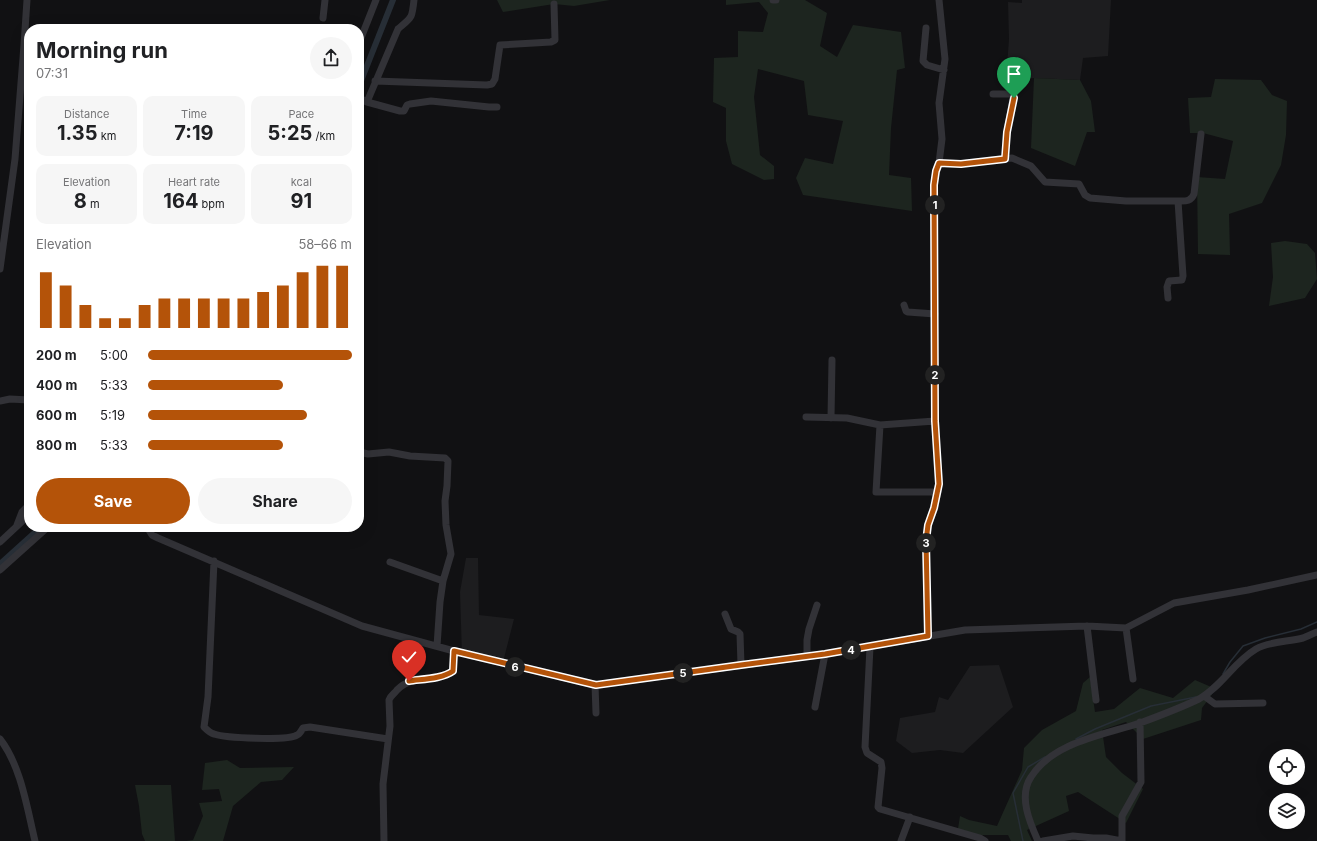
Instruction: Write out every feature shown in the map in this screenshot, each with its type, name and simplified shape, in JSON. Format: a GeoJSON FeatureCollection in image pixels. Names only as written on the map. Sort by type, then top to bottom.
{"type":"FeatureCollection","features":[{"type":"Feature","properties":{"kind":"street"},"geometry":{"type":"LineString","coordinates":[[25,24],[26,0]]}},
{"type":"Feature","properties":{"kind":"street"},"geometry":{"type":"LineString","coordinates":[[324,0],[324,18]]}},
{"type":"Feature","properties":{"kind":"street"},"geometry":{"type":"LineString","coordinates":[[364,30],[376,0]]}},
{"type":"Feature","properties":{"kind":"street"},"geometry":{"type":"LineString","coordinates":[[414,0],[411,17],[398,29],[366,102],[400,111],[405,110],[407,105],[431,101],[497,107]]}},
{"type":"Feature","properties":{"kind":"street"},"geometry":{"type":"LineString","coordinates":[[928,636],[926,541],[928,525],[934,508],[939,484],[935,421],[934,185],[942,139],[940,103],[945,59],[939,0]]}},
{"type":"Feature","properties":{"kind":"street"},"geometry":{"type":"LineString","coordinates":[[376,81],[487,86],[492,84],[495,79],[500,45],[551,42],[555,40],[554,4]]}},
{"type":"Feature","properties":{"kind":"street"},"geometry":{"type":"LineString","coordinates":[[926,28],[923,61],[944,70]]}},
{"type":"Feature","properties":{"kind":"street"},"geometry":{"type":"LineString","coordinates":[[0,269],[15,159],[24,46]]}},
{"type":"Feature","properties":{"kind":"street"},"geometry":{"type":"LineString","coordinates":[[993,94],[1012,94],[1014,98],[1007,132],[1005,159]]}},
{"type":"Feature","properties":{"kind":"street"},"geometry":{"type":"LineString","coordinates":[[939,163],[961,164],[1012,158],[1031,166],[1045,182],[1079,184],[1085,196],[1090,198],[1126,201],[1189,200],[1194,194],[1201,134]]}},
{"type":"Feature","properties":{"kind":"street"},"geometry":{"type":"LineString","coordinates":[[1168,298],[1167,287],[1169,281],[1182,280],[1183,276],[1178,201]]}},
{"type":"Feature","properties":{"kind":"street"},"geometry":{"type":"LineString","coordinates":[[904,305],[908,312],[935,314]]}},
{"type":"Feature","properties":{"kind":"street"},"geometry":{"type":"LineString","coordinates":[[831,418],[832,360]]}},
{"type":"Feature","properties":{"kind":"street"},"geometry":{"type":"LineString","coordinates":[[0,400],[24,400]]}},
{"type":"Feature","properties":{"kind":"street"},"geometry":{"type":"LineString","coordinates":[[806,417],[847,418],[880,425],[935,421]]}},
{"type":"Feature","properties":{"kind":"street"},"geometry":{"type":"LineString","coordinates":[[880,425],[876,492],[938,492]]}},
{"type":"Feature","properties":{"kind":"street"},"geometry":{"type":"LineString","coordinates":[[364,453],[389,452],[410,456],[447,459],[448,470],[445,501],[446,525],[451,554],[443,581],[437,646]]}},
{"type":"Feature","properties":{"kind":"street"},"geometry":{"type":"LineString","coordinates":[[16,527],[24,510]]}},
{"type":"Feature","properties":{"kind":"street"},"geometry":{"type":"LineString","coordinates":[[0,542],[24,520]]}},
{"type":"Feature","properties":{"kind":"street"},"geometry":{"type":"LineString","coordinates":[[0,570],[42,532]]}},
{"type":"Feature","properties":{"kind":"street"},"geometry":{"type":"LineString","coordinates":[[150,532],[152,535],[362,626],[454,651],[596,685],[825,654],[928,636],[974,630],[1087,626],[1126,628],[1174,603],[1248,590],[1317,575]]}},
{"type":"Feature","properties":{"kind":"street"},"geometry":{"type":"LineString","coordinates":[[214,561],[208,697],[204,727],[206,730],[213,734],[232,737],[277,738],[294,736],[299,734],[303,728],[308,727],[388,739]]}},
{"type":"Feature","properties":{"kind":"street"},"geometry":{"type":"LineString","coordinates":[[390,562],[443,581]]}},
{"type":"Feature","properties":{"kind":"street"},"geometry":{"type":"LineString","coordinates":[[807,656],[808,629],[817,605]]}},
{"type":"Feature","properties":{"kind":"street"},"geometry":{"type":"LineString","coordinates":[[725,614],[731,629],[740,634],[741,665]]}},
{"type":"Feature","properties":{"kind":"street"},"geometry":{"type":"LineString","coordinates":[[1087,626],[1096,700]]}},
{"type":"Feature","properties":{"kind":"street"},"geometry":{"type":"LineString","coordinates":[[1126,628],[1132,679]]}},
{"type":"Feature","properties":{"kind":"street"},"geometry":{"type":"LineString","coordinates":[[1038,841],[1031,823],[1026,797],[1026,788],[1030,778],[1036,770],[1056,753],[1084,739],[1140,722],[1204,696],[1242,660],[1256,649],[1269,644],[1303,638],[1317,632]]}},
{"type":"Feature","properties":{"kind":"street"},"geometry":{"type":"LineString","coordinates":[[870,647],[866,751],[868,755],[881,762],[882,768],[878,807],[880,810],[910,817],[980,838],[985,841]]}},
{"type":"Feature","properties":{"kind":"street"},"geometry":{"type":"LineString","coordinates":[[384,841],[383,784],[390,726],[390,696],[409,681],[442,676],[451,673],[453,671],[454,664],[454,651]]}},
{"type":"Feature","properties":{"kind":"street"},"geometry":{"type":"LineString","coordinates":[[815,707],[825,654]]}},
{"type":"Feature","properties":{"kind":"street"},"geometry":{"type":"LineString","coordinates":[[596,685],[596,713]]}},
{"type":"Feature","properties":{"kind":"street"},"geometry":{"type":"LineString","coordinates":[[1204,696],[1215,704],[1262,703]]}},
{"type":"Feature","properties":{"kind":"street"},"geometry":{"type":"LineString","coordinates":[[1043,841],[1073,836],[1106,838],[1122,841],[1122,816],[1141,782],[1140,722]]}},
{"type":"Feature","properties":{"kind":"street"},"geometry":{"type":"LineString","coordinates":[[0,739],[6,747],[19,777],[36,841]]}},
{"type":"Feature","properties":{"kind":"street"},"geometry":{"type":"LineString","coordinates":[[901,841],[910,817]]}},
{"type":"Feature","properties":{"kind":"shaded area"},"geometry":{"type":"Polygon","coordinates":[[[497,0],[610,0],[574,6],[554,4],[503,12],[497,0]]]}},
{"type":"Feature","properties":{"kind":"shaded area"},"geometry":{"type":"Polygon","coordinates":[[[726,0],[805,0],[827,13],[820,46],[837,57],[853,25],[901,32],[905,68],[897,70],[891,128],[889,175],[911,178],[912,211],[803,195],[796,178],[805,158],[833,164],[843,121],[808,115],[804,81],[758,69],[754,97],[760,155],[774,166],[774,179],[764,180],[732,164],[726,141],[726,108],[713,102],[714,58],[738,57],[738,31],[763,32],[768,13],[759,2],[726,5],[726,0]]]}},
{"type":"Feature","properties":{"kind":"shaded area"},"geometry":{"type":"Polygon","coordinates":[[[1022,0],[1111,0],[1108,56],[1083,58],[1080,80],[1034,78],[1006,80],[1009,39],[1008,2],[1022,3],[1022,0]]]}},
{"type":"Feature","properties":{"kind":"shaded area"},"geometry":{"type":"Polygon","coordinates":[[[1034,78],[1080,80],[1091,101],[1095,132],[1087,132],[1075,166],[1031,148],[1034,78]]]}},
{"type":"Feature","properties":{"kind":"shaded area"},"geometry":{"type":"Polygon","coordinates":[[[1215,79],[1261,80],[1272,95],[1287,101],[1286,135],[1281,165],[1262,203],[1229,214],[1230,255],[1198,254],[1197,177],[1225,179],[1233,141],[1203,133],[1190,133],[1188,98],[1211,97],[1215,79]]]}},
{"type":"Feature","properties":{"kind":"shaded area"},"geometry":{"type":"Polygon","coordinates":[[[1285,241],[1307,244],[1315,253],[1317,279],[1305,298],[1269,306],[1273,277],[1271,243],[1285,241]]]}},
{"type":"Feature","properties":{"kind":"shaded area"},"geometry":{"type":"Polygon","coordinates":[[[466,558],[478,558],[479,615],[514,619],[502,666],[462,656],[460,592],[466,558]]]}},
{"type":"Feature","properties":{"kind":"shaded area"},"geometry":{"type":"Polygon","coordinates":[[[999,665],[1013,707],[963,753],[940,750],[912,753],[896,741],[900,718],[935,712],[939,697],[948,700],[970,666],[999,665]]]}},
{"type":"Feature","properties":{"kind":"shaded area"},"geometry":{"type":"Polygon","coordinates":[[[1090,677],[1095,712],[1114,709],[1140,688],[1173,698],[1195,680],[1216,689],[1202,708],[1201,720],[1143,739],[1126,722],[1102,730],[1106,757],[1122,773],[1143,789],[1126,823],[1078,792],[1066,796],[1069,811],[1027,830],[1032,841],[1011,841],[1008,835],[957,835],[960,816],[969,820],[997,826],[1022,770],[1024,748],[1042,730],[1076,711],[1083,683],[1090,677]]]}},
{"type":"Feature","properties":{"kind":"shaded area"},"geometry":{"type":"Polygon","coordinates":[[[227,760],[240,768],[294,767],[282,780],[261,782],[233,806],[223,841],[186,841],[193,840],[203,816],[199,803],[222,801],[219,789],[202,790],[205,763],[227,760]]]}},
{"type":"Feature","properties":{"kind":"shaded area"},"geometry":{"type":"Polygon","coordinates":[[[135,785],[171,785],[175,841],[145,841],[142,834],[135,785]]]}},
{"type":"Feature","properties":{"kind":"waterway"},"geometry":{"type":"LineString","coordinates":[[364,73],[393,0]]}},
{"type":"Feature","properties":{"kind":"waterway"},"geometry":{"type":"LineString","coordinates":[[0,564],[35,532]]}},
{"type":"Feature","properties":{"kind":"waterway"},"geometry":{"type":"LineString","coordinates":[[1223,674],[1230,662],[1243,646],[1265,638],[1301,629],[1317,622]]}},
{"type":"Feature","properties":{"kind":"waterway"},"geometry":{"type":"LineString","coordinates":[[1076,739],[1095,729],[1151,706],[1196,697]]}},
{"type":"Feature","properties":{"kind":"waterway"},"geometry":{"type":"LineString","coordinates":[[1023,841],[1013,793],[1028,767],[1045,757]]}},
{"type":"Feature","properties":{"kind":"route"},"geometry":{"type":"LineString","coordinates":[[409,681],[442,676],[451,673],[453,671],[454,664],[454,651],[586,684],[596,685],[825,654],[928,636],[926,541],[928,525],[937,497],[939,484],[935,421],[936,289],[934,185],[936,171],[939,163],[961,164],[1005,159],[1007,132],[1014,98]]}}]}
